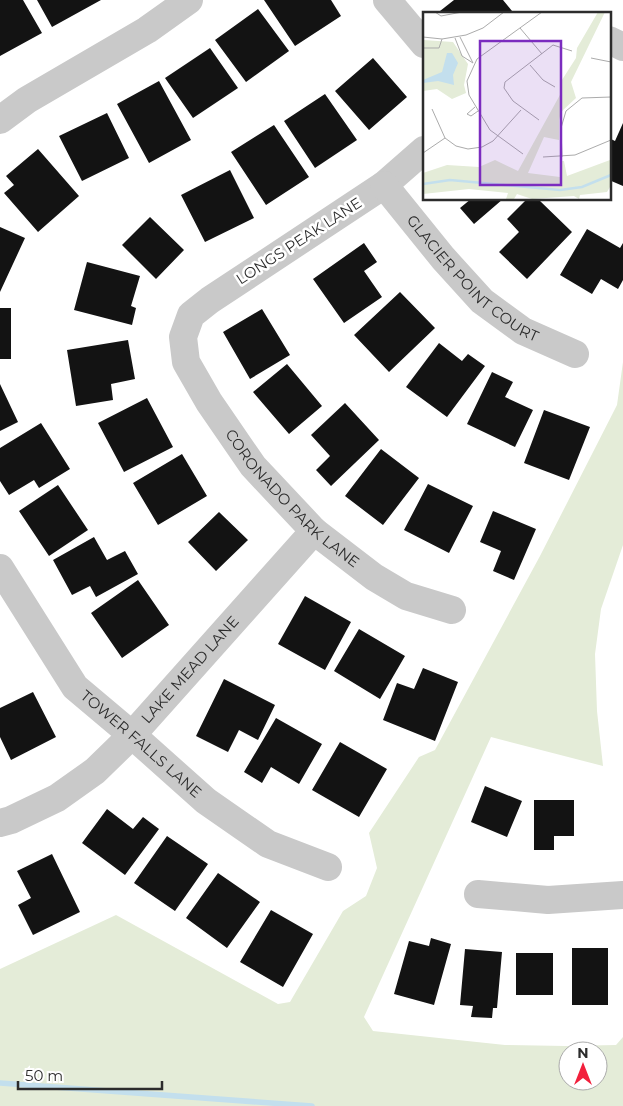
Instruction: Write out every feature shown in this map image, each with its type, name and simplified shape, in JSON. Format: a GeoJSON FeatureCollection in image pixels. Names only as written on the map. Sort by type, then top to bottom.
{"type":"FeatureCollection","features":[{"type":"Feature","properties":{"kind":"street"},"geometry":{"type":"LineString","coordinates":[[0,120],[27,100],[147,30],[189,0]]}},
{"type":"Feature","properties":{"kind":"street"},"geometry":{"type":"LineString","coordinates":[[387,0],[423,43]]}},
{"type":"Feature","properties":{"kind":"street"},"geometry":{"type":"LineString","coordinates":[[610,40],[623,47]]}},
{"type":"Feature","properties":{"kind":"street","name":"LONGS PEAK LANE"},"geometry":{"type":"LineString","coordinates":[[183,337],[191,315],[210,300],[384,185],[423,151]]}},
{"type":"Feature","properties":{"kind":"street","name":"GLACIER POINT COURT"},"geometry":{"type":"LineString","coordinates":[[384,185],[443,258],[482,301],[523,331],[575,354]]}},
{"type":"Feature","properties":{"kind":"street","name":"CORONADO PARK LANE"},"geometry":{"type":"LineString","coordinates":[[183,337],[186,362],[209,402],[253,466],[314,531],[374,577],[406,596],[452,610]]}},
{"type":"Feature","properties":{"kind":"street","name":"LAKE MEAD LANE"},"geometry":{"type":"LineString","coordinates":[[0,823],[57,798],[94,772],[132,735],[314,531]]}},
{"type":"Feature","properties":{"kind":"street","name":"TOWER FALLS LANE"},"geometry":{"type":"LineString","coordinates":[[0,568],[74,687],[132,735],[206,801],[268,844],[328,867]]}},
{"type":"Feature","properties":{"kind":"street"},"geometry":{"type":"LineString","coordinates":[[478,894],[548,900],[623,895]]}},
{"type":"Feature","properties":{"kind":"green space"},"geometry":{"type":"Polygon","coordinates":[[[623,362],[623,545],[601,609],[595,654],[597,711],[603,766],[491,737],[364,1017],[373,1031],[505,1045],[558,1046],[558,1091],[608,1091],[608,1045],[616,1045],[623,1037],[623,1106],[0,1106],[0,969],[116,915],[278,1004],[290,1002],[343,911],[366,896],[377,868],[369,833],[419,757],[435,750],[540,556],[617,405],[623,362]]]}},
{"type":"Feature","properties":{"kind":"building"},"geometry":{"type":"Polygon","coordinates":[[[0,0],[23,0],[42,33],[0,56],[0,0]]]}},
{"type":"Feature","properties":{"kind":"building"},"geometry":{"type":"Polygon","coordinates":[[[37,0],[101,0],[52,27],[37,0]]]}},
{"type":"Feature","properties":{"kind":"building"},"geometry":{"type":"Polygon","coordinates":[[[264,0],[331,0],[341,16],[295,46],[264,0]]]}},
{"type":"Feature","properties":{"kind":"building"},"geometry":{"type":"Polygon","coordinates":[[[454,0],[503,0],[512,11],[441,12],[454,0]]]}},
{"type":"Feature","properties":{"kind":"building"},"geometry":{"type":"Polygon","coordinates":[[[258,9],[289,51],[246,82],[215,40],[258,9]]]}},
{"type":"Feature","properties":{"kind":"building"},"geometry":{"type":"Polygon","coordinates":[[[210,48],[238,88],[193,118],[165,78],[210,48]]]}},
{"type":"Feature","properties":{"kind":"building"},"geometry":{"type":"Polygon","coordinates":[[[373,58],[407,97],[369,130],[335,91],[373,58]]]}},
{"type":"Feature","properties":{"kind":"building"},"geometry":{"type":"Polygon","coordinates":[[[159,81],[191,140],[149,163],[117,104],[159,81]]]}},
{"type":"Feature","properties":{"kind":"building"},"geometry":{"type":"Polygon","coordinates":[[[325,94],[357,140],[315,168],[284,121],[325,94]]]}},
{"type":"Feature","properties":{"kind":"building"},"geometry":{"type":"Polygon","coordinates":[[[107,113],[129,158],[82,181],[59,136],[107,113]]]}},
{"type":"Feature","properties":{"kind":"building"},"geometry":{"type":"Polygon","coordinates":[[[623,123],[623,186],[610,180],[610,138],[615,141],[623,123]]]}},
{"type":"Feature","properties":{"kind":"building"},"geometry":{"type":"Polygon","coordinates":[[[274,125],[309,177],[266,205],[231,152],[274,125]]]}},
{"type":"Feature","properties":{"kind":"building"},"geometry":{"type":"Polygon","coordinates":[[[38,149],[79,196],[38,232],[4,193],[14,185],[6,176],[38,149]]]}},
{"type":"Feature","properties":{"kind":"building"},"geometry":{"type":"Polygon","coordinates":[[[230,170],[254,218],[205,242],[181,195],[230,170]]]}},
{"type":"Feature","properties":{"kind":"building"},"geometry":{"type":"Polygon","coordinates":[[[470,200],[502,200],[474,224],[460,208],[470,200]]]}},
{"type":"Feature","properties":{"kind":"building"},"geometry":{"type":"Polygon","coordinates":[[[526,200],[539,200],[572,232],[527,279],[499,252],[519,232],[507,219],[526,200]]]}},
{"type":"Feature","properties":{"kind":"building"},"geometry":{"type":"Polygon","coordinates":[[[150,217],[184,250],[156,279],[122,245],[150,217]]]}},
{"type":"Feature","properties":{"kind":"building"},"geometry":{"type":"Polygon","coordinates":[[[0,227],[25,238],[0,292],[0,227]]]}},
{"type":"Feature","properties":{"kind":"building"},"geometry":{"type":"Polygon","coordinates":[[[587,229],[620,248],[623,243],[623,280],[618,289],[601,279],[592,294],[560,275],[587,229]]]}},
{"type":"Feature","properties":{"kind":"building"},"geometry":{"type":"Polygon","coordinates":[[[364,243],[377,262],[364,271],[382,297],[344,323],[313,279],[364,243]]]}},
{"type":"Feature","properties":{"kind":"building"},"geometry":{"type":"Polygon","coordinates":[[[87,262],[140,276],[131,306],[136,308],[132,325],[74,310],[87,262]]]}},
{"type":"Feature","properties":{"kind":"building"},"geometry":{"type":"Polygon","coordinates":[[[400,292],[435,328],[389,372],[354,335],[400,292]]]}},
{"type":"Feature","properties":{"kind":"building"},"geometry":{"type":"Polygon","coordinates":[[[0,308],[11,308],[11,359],[0,359],[0,308]]]}},
{"type":"Feature","properties":{"kind":"building"},"geometry":{"type":"Polygon","coordinates":[[[262,309],[290,355],[250,379],[223,332],[262,309]]]}},
{"type":"Feature","properties":{"kind":"building"},"geometry":{"type":"Polygon","coordinates":[[[128,340],[135,379],[111,384],[113,400],[76,406],[67,350],[128,340]]]}},
{"type":"Feature","properties":{"kind":"building"},"geometry":{"type":"Polygon","coordinates":[[[439,343],[462,361],[468,354],[485,366],[447,417],[406,387],[439,343]]]}},
{"type":"Feature","properties":{"kind":"building"},"geometry":{"type":"Polygon","coordinates":[[[287,364],[322,406],[289,434],[253,392],[287,364]]]}},
{"type":"Feature","properties":{"kind":"building"},"geometry":{"type":"Polygon","coordinates":[[[492,372],[513,382],[505,397],[533,410],[515,447],[467,424],[492,372]]]}},
{"type":"Feature","properties":{"kind":"building"},"geometry":{"type":"Polygon","coordinates":[[[0,384],[18,422],[0,431],[0,384]]]}},
{"type":"Feature","properties":{"kind":"building"},"geometry":{"type":"Polygon","coordinates":[[[147,398],[173,447],[124,472],[98,423],[147,398]]]}},
{"type":"Feature","properties":{"kind":"building"},"geometry":{"type":"Polygon","coordinates":[[[345,403],[379,440],[331,486],[316,470],[330,456],[311,435],[345,403]]]}},
{"type":"Feature","properties":{"kind":"building"},"geometry":{"type":"Polygon","coordinates":[[[544,410],[590,427],[569,480],[524,463],[544,410]]]}},
{"type":"Feature","properties":{"kind":"building"},"geometry":{"type":"Polygon","coordinates":[[[41,423],[70,469],[39,488],[34,480],[9,495],[0,481],[0,448],[41,423]]]}},
{"type":"Feature","properties":{"kind":"building"},"geometry":{"type":"Polygon","coordinates":[[[381,449],[419,478],[383,525],[345,496],[381,449]]]}},
{"type":"Feature","properties":{"kind":"building"},"geometry":{"type":"Polygon","coordinates":[[[182,454],[207,496],[158,525],[133,483],[182,454]]]}},
{"type":"Feature","properties":{"kind":"building"},"geometry":{"type":"Polygon","coordinates":[[[428,484],[473,506],[449,553],[404,530],[428,484]]]}},
{"type":"Feature","properties":{"kind":"building"},"geometry":{"type":"Polygon","coordinates":[[[58,485],[88,530],[49,556],[19,511],[58,485]]]}},
{"type":"Feature","properties":{"kind":"building"},"geometry":{"type":"Polygon","coordinates":[[[493,511],[536,529],[514,580],[493,571],[501,551],[480,542],[493,511]]]}},
{"type":"Feature","properties":{"kind":"building"},"geometry":{"type":"Polygon","coordinates":[[[219,512],[248,540],[216,571],[188,542],[219,512]]]}},
{"type":"Feature","properties":{"kind":"building"},"geometry":{"type":"Polygon","coordinates":[[[94,537],[107,560],[125,551],[138,574],[96,597],[90,586],[72,595],[53,560],[94,537]]]}},
{"type":"Feature","properties":{"kind":"building"},"geometry":{"type":"Polygon","coordinates":[[[138,580],[169,625],[122,658],[91,613],[138,580]]]}},
{"type":"Feature","properties":{"kind":"building"},"geometry":{"type":"Polygon","coordinates":[[[305,596],[351,622],[325,670],[278,644],[305,596]]]}},
{"type":"Feature","properties":{"kind":"building"},"geometry":{"type":"Polygon","coordinates":[[[359,629],[405,656],[380,699],[334,671],[359,629]]]}},
{"type":"Feature","properties":{"kind":"building"},"geometry":{"type":"Polygon","coordinates":[[[423,668],[458,682],[435,741],[383,720],[397,683],[414,689],[423,668]]]}},
{"type":"Feature","properties":{"kind":"building"},"geometry":{"type":"Polygon","coordinates":[[[224,679],[275,705],[258,740],[239,730],[228,752],[196,736],[224,679]]]}},
{"type":"Feature","properties":{"kind":"building"},"geometry":{"type":"Polygon","coordinates":[[[33,692],[56,737],[11,760],[0,737],[0,708],[33,692]]]}},
{"type":"Feature","properties":{"kind":"building"},"geometry":{"type":"Polygon","coordinates":[[[276,718],[322,744],[299,784],[271,767],[262,783],[244,772],[276,718]]]}},
{"type":"Feature","properties":{"kind":"building"},"geometry":{"type":"Polygon","coordinates":[[[340,742],[387,769],[359,817],[312,790],[340,742]]]}},
{"type":"Feature","properties":{"kind":"building"},"geometry":{"type":"Polygon","coordinates":[[[485,786],[522,801],[507,837],[471,822],[485,786]]]}},
{"type":"Feature","properties":{"kind":"building"},"geometry":{"type":"Polygon","coordinates":[[[534,800],[574,800],[574,836],[554,836],[554,850],[534,850],[534,800]]]}},
{"type":"Feature","properties":{"kind":"building"},"geometry":{"type":"Polygon","coordinates":[[[107,809],[133,829],[143,817],[159,829],[125,875],[82,843],[107,809]]]}},
{"type":"Feature","properties":{"kind":"building"},"geometry":{"type":"Polygon","coordinates":[[[167,836],[208,864],[175,911],[134,883],[167,836]]]}},
{"type":"Feature","properties":{"kind":"building"},"geometry":{"type":"Polygon","coordinates":[[[52,854],[80,912],[33,935],[18,905],[31,898],[17,871],[52,854]]]}},
{"type":"Feature","properties":{"kind":"building"},"geometry":{"type":"Polygon","coordinates":[[[218,873],[260,902],[227,948],[186,918],[218,873]]]}},
{"type":"Feature","properties":{"kind":"building"},"geometry":{"type":"Polygon","coordinates":[[[271,910],[313,934],[283,987],[240,962],[271,910]]]}},
{"type":"Feature","properties":{"kind":"building"},"geometry":{"type":"Polygon","coordinates":[[[431,938],[451,944],[434,1005],[394,994],[409,941],[429,946],[431,938]]]}},
{"type":"Feature","properties":{"kind":"building"},"geometry":{"type":"Polygon","coordinates":[[[572,948],[608,948],[608,1005],[572,1005],[572,948]]]}},
{"type":"Feature","properties":{"kind":"building"},"geometry":{"type":"Polygon","coordinates":[[[465,949],[502,952],[497,1008],[493,1008],[492,1018],[471,1017],[473,1006],[460,1005],[465,949]]]}},
{"type":"Feature","properties":{"kind":"building"},"geometry":{"type":"Polygon","coordinates":[[[516,953],[553,953],[553,995],[516,995],[516,953]]]}},
{"type":"Feature","properties":{"kind":"waterway"},"geometry":{"type":"LineString","coordinates":[[0,1083],[312,1106]]}}]}
